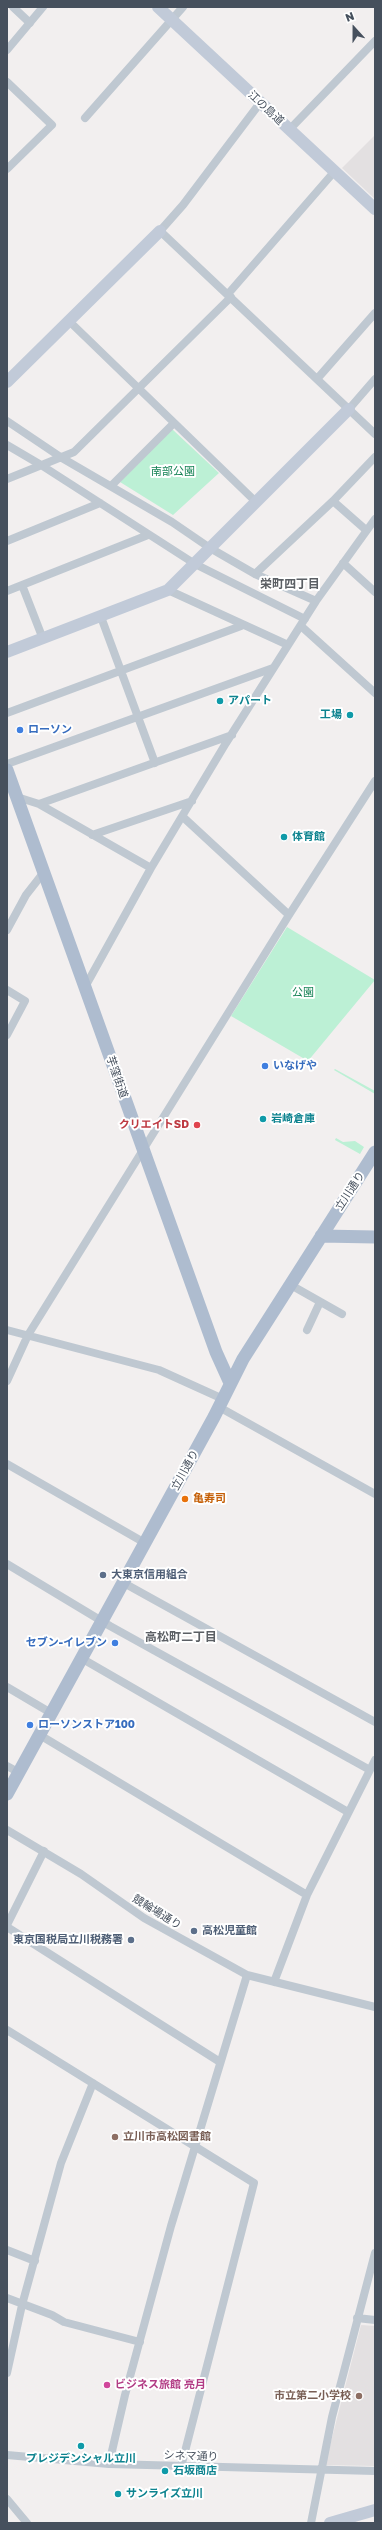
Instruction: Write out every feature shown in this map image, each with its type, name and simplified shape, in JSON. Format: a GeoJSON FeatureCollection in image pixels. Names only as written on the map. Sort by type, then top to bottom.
{"type":"FeatureCollection","features":[{"type":"Feature","properties":{"kind":"main road","name":"芋窪街道"},"geometry":{"type":"LineString","coordinates":[[7,770],[216,1352],[230,1382]]}},
{"type":"Feature","properties":{"kind":"main road","name":"立川通り"},"geometry":{"type":"LineString","coordinates":[[7,1794],[12,1769],[38,1734],[51,1712],[221,1403],[230,1382],[290,1284],[375,1152]]}},
{"type":"Feature","properties":{"kind":"main road"},"geometry":{"type":"LineString","coordinates":[[321,1236],[375,1238]]}},
{"type":"Feature","properties":{"kind":"street"},"geometry":{"type":"LineString","coordinates":[[13,7],[30,23]]}},
{"type":"Feature","properties":{"kind":"street"},"geometry":{"type":"LineString","coordinates":[[7,50],[44,7]]}},
{"type":"Feature","properties":{"kind":"street","name":"江の島道"},"geometry":{"type":"LineString","coordinates":[[158,7],[375,209]]}},
{"type":"Feature","properties":{"kind":"street"},"geometry":{"type":"LineString","coordinates":[[86,118],[183,7]]}},
{"type":"Feature","properties":{"kind":"street"},"geometry":{"type":"LineString","coordinates":[[289,130],[375,41]]}},
{"type":"Feature","properties":{"kind":"street"},"geometry":{"type":"LineString","coordinates":[[7,82],[52,125],[7,169]]}},
{"type":"Feature","properties":{"kind":"street"},"geometry":{"type":"LineString","coordinates":[[7,382],[160,231],[183,205],[260,103]]}},
{"type":"Feature","properties":{"kind":"street"},"geometry":{"type":"LineString","coordinates":[[7,479],[74,452],[230,295],[334,172]]}},
{"type":"Feature","properties":{"kind":"street"},"geometry":{"type":"LineString","coordinates":[[160,231],[230,295],[375,434]]}},
{"type":"Feature","properties":{"kind":"street"},"geometry":{"type":"LineString","coordinates":[[317,379],[375,312]]}},
{"type":"Feature","properties":{"kind":"street"},"geometry":{"type":"LineString","coordinates":[[69,322],[256,502]]}},
{"type":"Feature","properties":{"kind":"street"},"geometry":{"type":"LineString","coordinates":[[7,652],[168,590],[349,409],[375,379]]}},
{"type":"Feature","properties":{"kind":"street"},"geometry":{"type":"LineString","coordinates":[[7,421],[62,458],[111,486],[210,548],[255,574],[316,601]]}},
{"type":"Feature","properties":{"kind":"street"},"geometry":{"type":"LineString","coordinates":[[111,486],[174,423]]}},
{"type":"Feature","properties":{"kind":"street"},"geometry":{"type":"LineString","coordinates":[[7,445],[41,465],[195,564],[303,623],[375,692]]}},
{"type":"Feature","properties":{"kind":"street"},"geometry":{"type":"LineString","coordinates":[[255,574],[334,501],[375,457]]}},
{"type":"Feature","properties":{"kind":"street"},"geometry":{"type":"LineString","coordinates":[[334,501],[366,530]]}},
{"type":"Feature","properties":{"kind":"street"},"geometry":{"type":"LineString","coordinates":[[7,541],[100,503]]}},
{"type":"Feature","properties":{"kind":"street"},"geometry":{"type":"LineString","coordinates":[[85,987],[151,868],[273,668],[316,601],[375,519]]}},
{"type":"Feature","properties":{"kind":"street"},"geometry":{"type":"LineString","coordinates":[[7,591],[148,535]]}},
{"type":"Feature","properties":{"kind":"street"},"geometry":{"type":"LineString","coordinates":[[343,563],[375,592]]}},
{"type":"Feature","properties":{"kind":"street"},"geometry":{"type":"LineString","coordinates":[[22,585],[42,638]]}},
{"type":"Feature","properties":{"kind":"street"},"geometry":{"type":"LineString","coordinates":[[168,590],[241,626],[288,646]]}},
{"type":"Feature","properties":{"kind":"street"},"geometry":{"type":"LineString","coordinates":[[101,617],[155,763]]}},
{"type":"Feature","properties":{"kind":"street"},"geometry":{"type":"LineString","coordinates":[[7,713],[241,626]]}},
{"type":"Feature","properties":{"kind":"street"},"geometry":{"type":"LineString","coordinates":[[7,764],[273,668]]}},
{"type":"Feature","properties":{"kind":"street"},"geometry":{"type":"LineString","coordinates":[[39,804],[232,735]]}},
{"type":"Feature","properties":{"kind":"street"},"geometry":{"type":"LineString","coordinates":[[7,1380],[28,1335],[289,915],[372,793],[375,781]]}},
{"type":"Feature","properties":{"kind":"street"},"geometry":{"type":"LineString","coordinates":[[17,797],[39,804],[151,868]]}},
{"type":"Feature","properties":{"kind":"street"},"geometry":{"type":"LineString","coordinates":[[92,835],[192,801]]}},
{"type":"Feature","properties":{"kind":"street"},"geometry":{"type":"LineString","coordinates":[[183,817],[289,915]]}},
{"type":"Feature","properties":{"kind":"street"},"geometry":{"type":"LineString","coordinates":[[7,930],[26,896],[44,872]]}},
{"type":"Feature","properties":{"kind":"street"},"geometry":{"type":"LineString","coordinates":[[7,990],[25,1001],[7,1035]]}},
{"type":"Feature","properties":{"kind":"street"},"geometry":{"type":"LineString","coordinates":[[290,1284],[342,1314]]}},
{"type":"Feature","properties":{"kind":"street"},"geometry":{"type":"LineString","coordinates":[[307,1330],[320,1302]]}},
{"type":"Feature","properties":{"kind":"street"},"geometry":{"type":"LineString","coordinates":[[7,1330],[160,1370],[221,1403],[375,1494]]}},
{"type":"Feature","properties":{"kind":"street"},"geometry":{"type":"LineString","coordinates":[[7,1464],[144,1543]]}},
{"type":"Feature","properties":{"kind":"street"},"geometry":{"type":"LineString","coordinates":[[7,1564],[101,1621],[370,1770]]}},
{"type":"Feature","properties":{"kind":"street"},"geometry":{"type":"LineString","coordinates":[[122,1582],[375,1722]]}},
{"type":"Feature","properties":{"kind":"street"},"geometry":{"type":"LineString","coordinates":[[81,1658],[348,1812]]}},
{"type":"Feature","properties":{"kind":"street"},"geometry":{"type":"LineString","coordinates":[[7,1688],[51,1712]]}},
{"type":"Feature","properties":{"kind":"street"},"geometry":{"type":"LineString","coordinates":[[38,1734],[307,1895]]}},
{"type":"Feature","properties":{"kind":"street"},"geometry":{"type":"LineString","coordinates":[[274,1982],[307,1895],[375,1760]]}},
{"type":"Feature","properties":{"kind":"street","name":"競輪場通り"},"geometry":{"type":"LineString","coordinates":[[7,1830],[44,1851],[144,1918],[247,1975],[375,2007]]}},
{"type":"Feature","properties":{"kind":"street"},"geometry":{"type":"LineString","coordinates":[[44,1851],[7,1926],[220,2062]]}},
{"type":"Feature","properties":{"kind":"street"},"geometry":{"type":"LineString","coordinates":[[109,2464],[140,2342],[195,2146],[247,1975]]}},
{"type":"Feature","properties":{"kind":"street"},"geometry":{"type":"LineString","coordinates":[[7,2030],[254,2183],[181,2466]]}},
{"type":"Feature","properties":{"kind":"street"},"geometry":{"type":"LineString","coordinates":[[7,2373],[22,2305],[61,2163],[93,2083]]}},
{"type":"Feature","properties":{"kind":"street"},"geometry":{"type":"LineString","coordinates":[[7,2250],[35,2260]]}},
{"type":"Feature","properties":{"kind":"street"},"geometry":{"type":"LineString","coordinates":[[310,2523],[320,2471],[357,2318],[375,2253]]}},
{"type":"Feature","properties":{"kind":"street"},"geometry":{"type":"LineString","coordinates":[[7,2298],[22,2305],[52,2315],[64,2322],[140,2342]]}},
{"type":"Feature","properties":{"kind":"street"},"geometry":{"type":"LineString","coordinates":[[357,2318],[375,2320]]}},
{"type":"Feature","properties":{"kind":"street","name":"シネマ通り"},"geometry":{"type":"LineString","coordinates":[[7,2455],[109,2464],[320,2471],[375,2471]]}},
{"type":"Feature","properties":{"kind":"street"},"geometry":{"type":"LineString","coordinates":[[7,2499],[27,2523]]}},
{"type":"Feature","properties":{"kind":"street"},"geometry":{"type":"LineString","coordinates":[[330,2523],[375,2510]]}},
{"type":"Feature","properties":{"kind":"shaded area"},"geometry":{"type":"Polygon","coordinates":[[[375,135],[375,199],[342,168],[375,135]]]}},
{"type":"Feature","properties":{"kind":"shaded area","name":"市立第二小学校"},"geometry":{"type":"Polygon","coordinates":[[[361,2325],[375,2326],[375,2466],[325,2465],[361,2325]]]}},
{"type":"Feature","properties":{"kind":"green space","name":"南部公園"},"geometry":{"type":"Polygon","coordinates":[[[172,429],[219,473],[173,515],[120,482],[172,429]]]}},
{"type":"Feature","properties":{"kind":"green space","name":"公園"},"geometry":{"type":"Polygon","coordinates":[[[287,927],[375,980],[308,1061],[231,1016],[287,927]]]}},
{"type":"Feature","properties":{"kind":"green space"},"geometry":{"type":"Polygon","coordinates":[[[335,1069],[375,1091],[375,1094],[334,1070],[335,1069]]]}},
{"type":"Feature","properties":{"kind":"green space"},"geometry":{"type":"Polygon","coordinates":[[[336,1138],[343,1142],[355,1141],[364,1147],[360,1154],[335,1140],[336,1138]]]}},
{"type":"Feature","properties":{"kind":"place","name":"アパート"},"geometry":{"type":"Point","coordinates":[220,701]}},
{"type":"Feature","properties":{"kind":"place","name":"工場"},"geometry":{"type":"Point","coordinates":[350,715]}},
{"type":"Feature","properties":{"kind":"place","name":"ローソン"},"geometry":{"type":"Point","coordinates":[20,730]}},
{"type":"Feature","properties":{"kind":"place","name":"体育館"},"geometry":{"type":"Point","coordinates":[284,837]}},
{"type":"Feature","properties":{"kind":"place","name":"いなげや"},"geometry":{"type":"Point","coordinates":[265,1066]}},
{"type":"Feature","properties":{"kind":"place","name":"岩崎倉庫"},"geometry":{"type":"Point","coordinates":[263,1119]}},
{"type":"Feature","properties":{"kind":"place","name":"クリエイトSD"},"geometry":{"type":"Point","coordinates":[197,1125]}},
{"type":"Feature","properties":{"kind":"place","name":"亀寿司"},"geometry":{"type":"Point","coordinates":[185,1499]}},
{"type":"Feature","properties":{"kind":"place","name":"大東京信用組合"},"geometry":{"type":"Point","coordinates":[103,1575]}},
{"type":"Feature","properties":{"kind":"place","name":"セブン-イレブン"},"geometry":{"type":"Point","coordinates":[115,1643]}},
{"type":"Feature","properties":{"kind":"place","name":"ローソンストア100"},"geometry":{"type":"Point","coordinates":[30,1725]}},
{"type":"Feature","properties":{"kind":"place","name":"高松児童館"},"geometry":{"type":"Point","coordinates":[194,1931]}},
{"type":"Feature","properties":{"kind":"place","name":"東京国税局立川税務署"},"geometry":{"type":"Point","coordinates":[131,1940]}},
{"type":"Feature","properties":{"kind":"place","name":"立川市高松図書館"},"geometry":{"type":"Point","coordinates":[115,2137]}},
{"type":"Feature","properties":{"kind":"place","name":"ビジネス旅館 亮月"},"geometry":{"type":"Point","coordinates":[107,2385]}},
{"type":"Feature","properties":{"kind":"place","name":"市立第二小学校"},"geometry":{"type":"Point","coordinates":[359,2396]}},
{"type":"Feature","properties":{"kind":"place","name":"プレジデンシャル立川"},"geometry":{"type":"Point","coordinates":[81,2446]}},
{"type":"Feature","properties":{"kind":"place","name":"石坂商店"},"geometry":{"type":"Point","coordinates":[165,2471]}},
{"type":"Feature","properties":{"kind":"place","name":"サンライズ立川"},"geometry":{"type":"Point","coordinates":[118,2494]}},
{"type":"Feature","properties":{"kind":"district","name":"栄町四丁目"},"geometry":{"type":"Point","coordinates":[290,584]}},
{"type":"Feature","properties":{"kind":"district","name":"高松町二丁目"},"geometry":{"type":"Point","coordinates":[181,1637]}}]}
